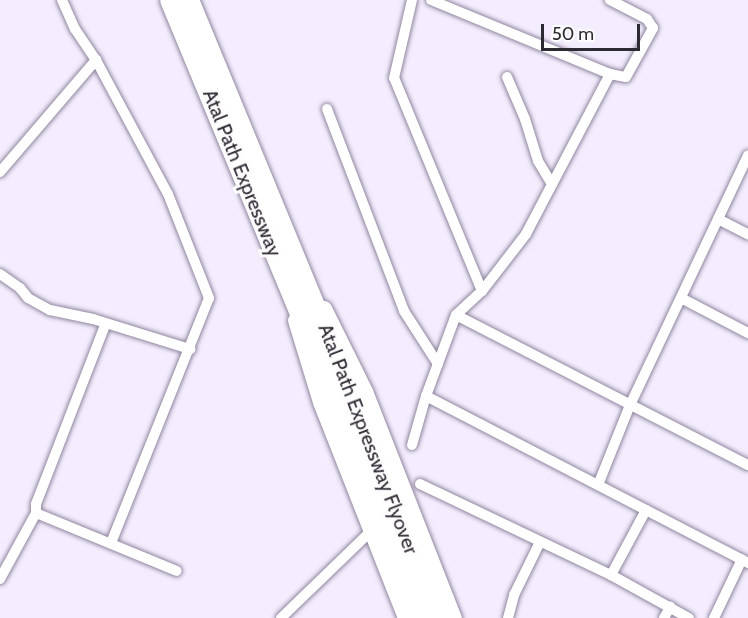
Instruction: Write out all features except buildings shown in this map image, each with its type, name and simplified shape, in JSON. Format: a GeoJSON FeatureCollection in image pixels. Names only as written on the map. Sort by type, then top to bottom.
{"type":"FeatureCollection","features":[{"type":"Feature","properties":{"kind":"highway","name":"Atal Path Expressway"},"geometry":{"type":"LineString","coordinates":[[170,0],[290,264]]}},
{"type":"Feature","properties":{"kind":"highway","name":"Atal Path Expressway"},"geometry":{"type":"LineString","coordinates":[[189,0],[322,344]]}},
{"type":"Feature","properties":{"kind":"highway","name":"Atal Path Expressway Flyover"},"geometry":{"type":"LineString","coordinates":[[322,344],[419,618]]}},
{"type":"Feature","properties":{"kind":"highway","name":"Atal Path Expressway Flyover"},"geometry":{"type":"LineString","coordinates":[[322,344],[438,618]]}},
{"type":"Feature","properties":{"kind":"street"},"geometry":{"type":"LineString","coordinates":[[62,0],[75,29],[96,60],[124,117],[168,194],[197,273],[209,298],[111,543]]}},
{"type":"Feature","properties":{"kind":"street"},"geometry":{"type":"LineString","coordinates":[[412,0],[394,78],[482,291]]}},
{"type":"Feature","properties":{"kind":"street"},"geometry":{"type":"LineString","coordinates":[[431,0],[610,74],[626,77],[631,72],[653,28],[647,19],[610,0]]}},
{"type":"Feature","properties":{"kind":"street"},"geometry":{"type":"LineString","coordinates":[[0,172],[96,60]]}},
{"type":"Feature","properties":{"kind":"street"},"geometry":{"type":"LineString","coordinates":[[411,445],[426,396],[456,315],[482,291],[526,234],[610,74]]}},
{"type":"Feature","properties":{"kind":"street"},"geometry":{"type":"LineString","coordinates":[[507,77],[525,119],[538,161],[552,184]]}},
{"type":"Feature","properties":{"kind":"street"},"geometry":{"type":"LineString","coordinates":[[327,109],[404,310],[438,364]]}},
{"type":"Feature","properties":{"kind":"street"},"geometry":{"type":"LineString","coordinates":[[598,485],[630,405],[748,155]]}},
{"type":"Feature","properties":{"kind":"street"},"geometry":{"type":"LineString","coordinates":[[718,219],[748,234]]}},
{"type":"Feature","properties":{"kind":"street"},"geometry":{"type":"LineString","coordinates":[[290,264],[305,358],[405,618]]}},
{"type":"Feature","properties":{"kind":"street"},"geometry":{"type":"LineString","coordinates":[[290,264],[340,337],[365,391],[454,618]]}},
{"type":"Feature","properties":{"kind":"street"},"geometry":{"type":"LineString","coordinates":[[0,274],[20,288],[28,298],[50,310],[93,319],[190,349]]}},
{"type":"Feature","properties":{"kind":"street"},"geometry":{"type":"LineString","coordinates":[[681,297],[748,333]]}},
{"type":"Feature","properties":{"kind":"street"},"geometry":{"type":"LineString","coordinates":[[456,315],[748,465]]}},
{"type":"Feature","properties":{"kind":"street"},"geometry":{"type":"LineString","coordinates":[[0,579],[36,513],[36,504],[105,324]]}},
{"type":"Feature","properties":{"kind":"street"},"geometry":{"type":"LineString","coordinates":[[426,396],[745,561],[714,618]]}},
{"type":"Feature","properties":{"kind":"street"},"geometry":{"type":"LineString","coordinates":[[420,484],[611,575],[689,618]]}},
{"type":"Feature","properties":{"kind":"street"},"geometry":{"type":"LineString","coordinates":[[611,575],[646,510]]}},
{"type":"Feature","properties":{"kind":"street"},"geometry":{"type":"LineString","coordinates":[[36,513],[177,571]]}},
{"type":"Feature","properties":{"kind":"street"},"geometry":{"type":"LineString","coordinates":[[285,616],[371,531]]}},
{"type":"Feature","properties":{"kind":"street"},"geometry":{"type":"LineString","coordinates":[[508,618],[514,595],[540,542]]}},
{"type":"Feature","properties":{"kind":"street"},"geometry":{"type":"LineString","coordinates":[[664,618],[670,607]]}}]}
